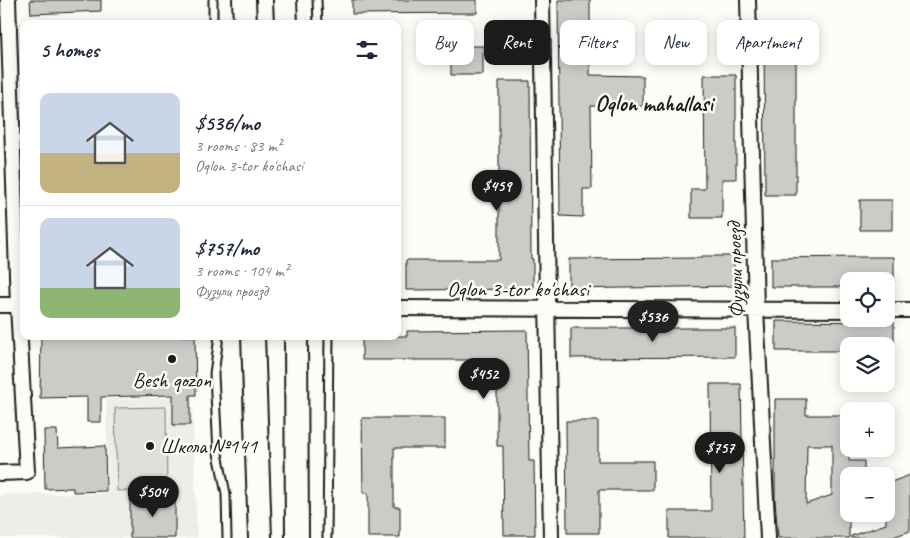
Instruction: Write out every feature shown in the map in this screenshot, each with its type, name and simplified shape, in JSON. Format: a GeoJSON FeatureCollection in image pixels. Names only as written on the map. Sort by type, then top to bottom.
{"type":"FeatureCollection","features":[{"type":"Feature","properties":{"kind":"main road"},"geometry":{"type":"LineString","coordinates":[[244,0],[245,20]]}},
{"type":"Feature","properties":{"kind":"main road"},"geometry":{"type":"LineString","coordinates":[[285,0],[286,20]]}},
{"type":"Feature","properties":{"kind":"main road"},"geometry":{"type":"LineString","coordinates":[[253,340],[260,538]]}},
{"type":"Feature","properties":{"kind":"main road"},"geometry":{"type":"LineString","coordinates":[[296,340],[297,538]]}},
{"type":"Feature","properties":{"kind":"street"},"geometry":{"type":"LineString","coordinates":[[8,0],[6,127],[20,293]]}},
{"type":"Feature","properties":{"kind":"street"},"geometry":{"type":"LineString","coordinates":[[542,0],[551,538]]}},
{"type":"Feature","properties":{"kind":"street","name":"Фузули проезд"},"geometry":{"type":"LineString","coordinates":[[748,0],[756,310],[768,538]]}},
{"type":"Feature","properties":{"kind":"street"},"geometry":{"type":"LineString","coordinates":[[0,305],[20,305]]}},
{"type":"Feature","properties":{"kind":"street","name":"Oqlon 3-tor ko'chasi"},"geometry":{"type":"LineString","coordinates":[[401,308],[840,310]]}},
{"type":"Feature","properties":{"kind":"street"},"geometry":{"type":"LineString","coordinates":[[895,310],[910,310]]}},
{"type":"Feature","properties":{"kind":"street"},"geometry":{"type":"LineString","coordinates":[[0,473],[27,472],[22,340]]}},
{"type":"Feature","properties":{"kind":"lane"},"geometry":{"type":"LineString","coordinates":[[213,0],[213,20]]}},
{"type":"Feature","properties":{"kind":"lane"},"geometry":{"type":"LineString","coordinates":[[317,0],[318,20]]}},
{"type":"Feature","properties":{"kind":"lane"},"geometry":{"type":"LineString","coordinates":[[218,340],[214,374],[218,453],[226,494],[227,538]]}},
{"type":"Feature","properties":{"kind":"lane"},"geometry":{"type":"LineString","coordinates":[[327,538],[329,340]]}},
{"type":"Feature","properties":{"kind":"shaded area","name":"Школа №141"},"geometry":{"type":"Polygon","coordinates":[[[192,397],[197,538],[0,538],[0,494],[108,494],[106,399],[192,397]]]}},
{"type":"Feature","properties":{"kind":"shaded area"},"geometry":{"type":"Polygon","coordinates":[[[166,407],[167,490],[117,491],[115,408],[166,407]]]}},
{"type":"Feature","properties":{"kind":"building"},"geometry":{"type":"Polygon","coordinates":[[[30,0],[101,0],[101,11],[31,14],[30,0]]]}},
{"type":"Feature","properties":{"kind":"building"},"geometry":{"type":"Polygon","coordinates":[[[352,0],[477,0],[477,13],[352,14],[352,0]]]}},
{"type":"Feature","properties":{"kind":"building"},"geometry":{"type":"Polygon","coordinates":[[[558,0],[590,0],[590,20],[560,20],[560,65],[590,65],[590,75],[643,76],[643,106],[591,106],[592,189],[583,189],[583,217],[560,216],[558,0]]]}},
{"type":"Feature","properties":{"kind":"building"},"geometry":{"type":"Polygon","coordinates":[[[474,46],[483,46],[483,75],[451,75],[451,65],[474,65],[474,46]]]}},
{"type":"Feature","properties":{"kind":"building"},"geometry":{"type":"Polygon","coordinates":[[[764,65],[796,65],[796,195],[765,195],[764,65]]]}},
{"type":"Feature","properties":{"kind":"building"},"geometry":{"type":"Polygon","coordinates":[[[704,75],[736,75],[736,179],[722,179],[722,218],[691,218],[691,189],[705,189],[704,75]]]}},
{"type":"Feature","properties":{"kind":"building"},"geometry":{"type":"Polygon","coordinates":[[[499,81],[530,81],[531,259],[533,259],[533,289],[406,290],[406,260],[499,260],[499,81]]]}},
{"type":"Feature","properties":{"kind":"building"},"geometry":{"type":"Polygon","coordinates":[[[860,200],[892,200],[892,230],[860,230],[860,200]]]}},
{"type":"Feature","properties":{"kind":"building"},"geometry":{"type":"Polygon","coordinates":[[[702,256],[734,256],[734,286],[569,289],[569,259],[702,258],[702,256]]]}},
{"type":"Feature","properties":{"kind":"building"},"geometry":{"type":"Polygon","coordinates":[[[894,257],[894,272],[840,272],[840,287],[771,287],[771,258],[894,257]]]}},
{"type":"Feature","properties":{"kind":"building"},"geometry":{"type":"Polygon","coordinates":[[[776,321],[840,322],[840,327],[894,327],[894,337],[840,337],[840,351],[776,351],[776,321]]]}},
{"type":"Feature","properties":{"kind":"building"},"geometry":{"type":"Polygon","coordinates":[[[571,328],[735,328],[735,357],[571,358],[571,328]]]}},
{"type":"Feature","properties":{"kind":"building"},"geometry":{"type":"Polygon","coordinates":[[[527,330],[529,461],[534,461],[535,535],[504,535],[503,446],[497,446],[497,360],[362,360],[362,340],[401,340],[401,336],[407,336],[407,331],[527,330]]]}},
{"type":"Feature","properties":{"kind":"building"},"geometry":{"type":"Polygon","coordinates":[[[41,340],[195,340],[196,395],[190,395],[190,425],[173,425],[173,395],[101,397],[101,422],[87,422],[87,397],[40,398],[41,340]]]}},
{"type":"Feature","properties":{"kind":"building"},"geometry":{"type":"Polygon","coordinates":[[[710,384],[741,384],[744,538],[669,538],[669,511],[711,511],[710,384]]]}},
{"type":"Feature","properties":{"kind":"building"},"geometry":{"type":"Polygon","coordinates":[[[775,399],[806,399],[806,415],[840,415],[840,457],[849,457],[849,461],[864,461],[864,467],[840,467],[840,522],[849,522],[849,538],[778,538],[775,500],[775,399]],[[807,445],[806,504],[832,495],[832,445],[807,445]]]}},
{"type":"Feature","properties":{"kind":"building"},"geometry":{"type":"Polygon","coordinates":[[[362,418],[445,418],[445,448],[394,448],[394,507],[400,507],[400,537],[368,537],[368,493],[363,493],[362,418]]]}},
{"type":"Feature","properties":{"kind":"building"},"geometry":{"type":"Polygon","coordinates":[[[566,421],[598,421],[598,461],[653,461],[653,490],[599,490],[599,533],[567,533],[566,421]]]}},
{"type":"Feature","properties":{"kind":"building"},"geometry":{"type":"Polygon","coordinates":[[[44,430],[57,430],[58,448],[105,446],[106,491],[73,492],[73,488],[45,489],[44,430]]]}},
{"type":"Feature","properties":{"kind":"building"},"geometry":{"type":"Polygon","coordinates":[[[910,475],[910,531],[890,538],[851,538],[851,536],[886,524],[886,522],[895,522],[895,481],[910,475]]]}},
{"type":"Feature","properties":{"kind":"building"},"geometry":{"type":"Polygon","coordinates":[[[175,498],[175,538],[130,538],[130,499],[175,498]]]}},
{"type":"Feature","properties":{"kind":"place","name":"Besh qozon"},"geometry":{"type":"Point","coordinates":[172,359]}},
{"type":"Feature","properties":{"kind":"place","name":"Школа №141"},"geometry":{"type":"Point","coordinates":[150,446]}},
{"type":"Feature","properties":{"kind":"district","name":"Oqlon mahallasi"},"geometry":{"type":"Point","coordinates":[654,103]}}]}
